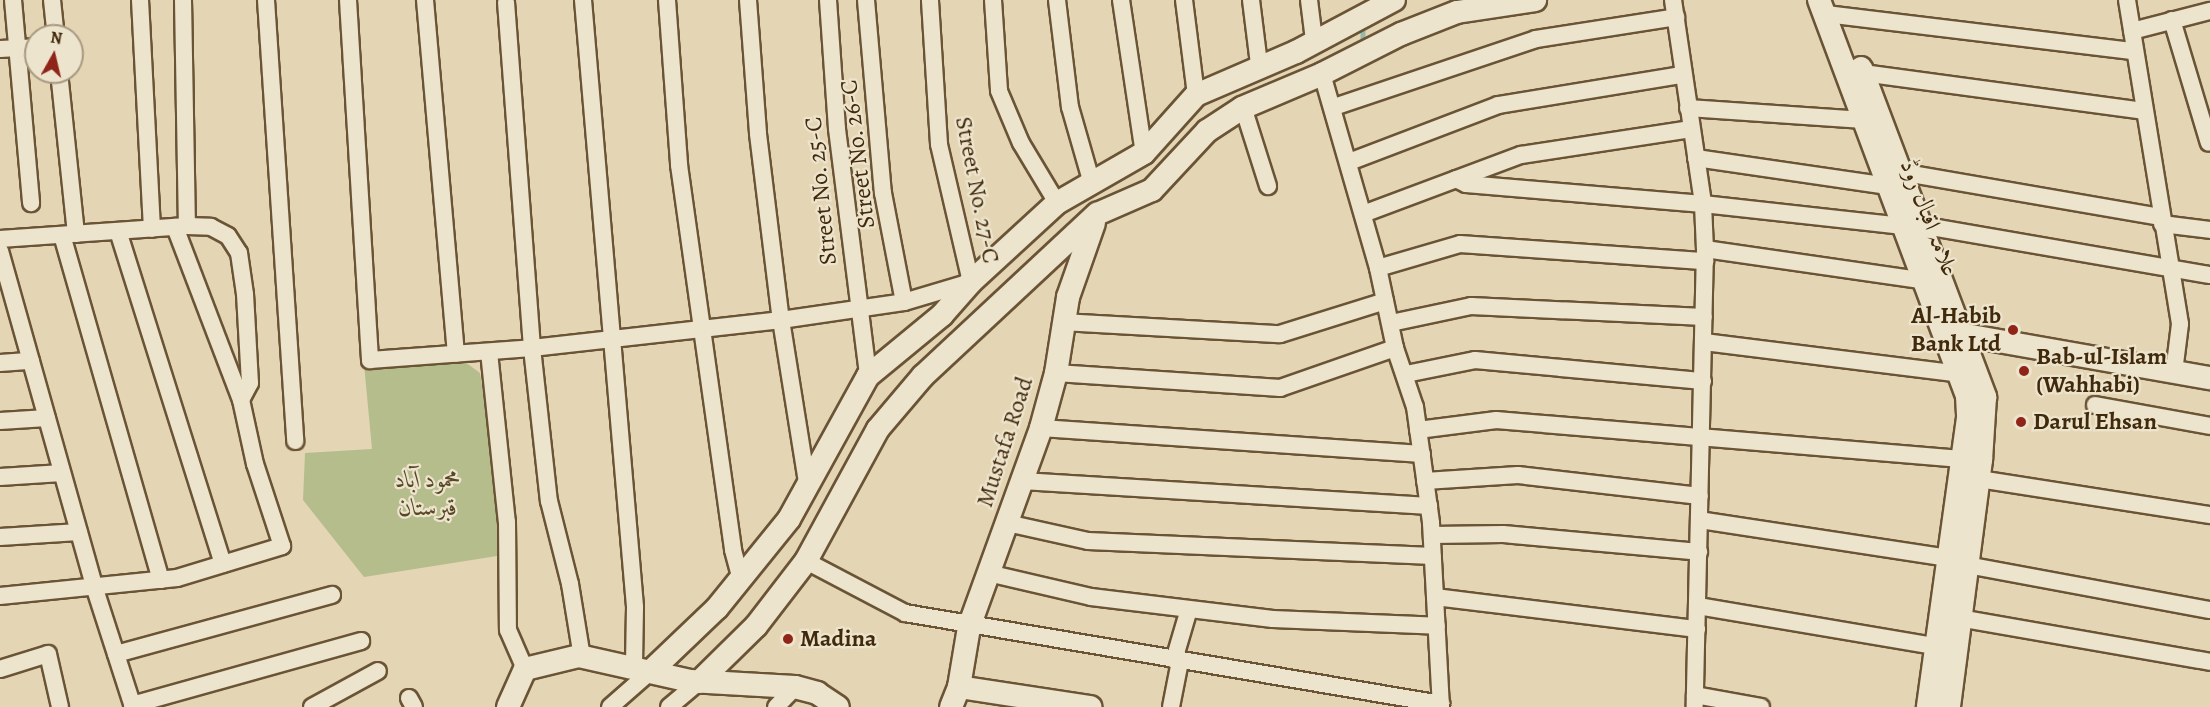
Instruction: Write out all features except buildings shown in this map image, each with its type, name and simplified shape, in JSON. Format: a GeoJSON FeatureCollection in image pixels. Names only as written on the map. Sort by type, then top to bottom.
{"type":"FeatureCollection","features":[{"type":"Feature","properties":{"kind":"street"},"geometry":{"type":"LineString","coordinates":[[13,0],[24,35]]}},
{"type":"Feature","properties":{"kind":"street"},"geometry":{"type":"LineString","coordinates":[[52,0],[55,24]]}},
{"type":"Feature","properties":{"kind":"street"},"geometry":{"type":"LineString","coordinates":[[140,0],[152,229]]}},
{"type":"Feature","properties":{"kind":"street"},"geometry":{"type":"LineString","coordinates":[[0,596],[162,580],[282,546],[255,464],[241,400],[181,226],[183,0]]}},
{"type":"Feature","properties":{"kind":"street"},"geometry":{"type":"LineString","coordinates":[[266,0],[294,441]]}},
{"type":"Feature","properties":{"kind":"street"},"geometry":{"type":"LineString","coordinates":[[348,0],[370,360],[532,348],[701,326],[781,320],[904,302],[971,282]]}},
{"type":"Feature","properties":{"kind":"street"},"geometry":{"type":"LineString","coordinates":[[425,0],[456,354]]}},
{"type":"Feature","properties":{"kind":"street"},"geometry":{"type":"LineString","coordinates":[[583,0],[635,608],[648,670]]}},
{"type":"Feature","properties":{"kind":"street"},"geometry":{"type":"LineString","coordinates":[[667,0],[679,165],[733,550],[741,580]]}},
{"type":"Feature","properties":{"kind":"street"},"geometry":{"type":"LineString","coordinates":[[748,0],[758,134],[781,320],[807,482]]}},
{"type":"Feature","properties":{"kind":"street","name":"Street No. 25-C"},"geometry":{"type":"LineString","coordinates":[[828,0],[858,309],[868,376]]}},
{"type":"Feature","properties":{"kind":"street","name":"Street No. 26-C"},"geometry":{"type":"LineString","coordinates":[[867,0],[883,193],[904,302]]}},
{"type":"Feature","properties":{"kind":"street","name":"Street No. 27-C"},"geometry":{"type":"LineString","coordinates":[[930,0],[939,144],[971,282]]}},
{"type":"Feature","properties":{"kind":"street"},"geometry":{"type":"LineString","coordinates":[[993,0],[999,91],[1021,143],[1057,203]]}},
{"type":"Feature","properties":{"kind":"street"},"geometry":{"type":"LineString","coordinates":[[1057,0],[1070,107],[1091,180]]}},
{"type":"Feature","properties":{"kind":"street"},"geometry":{"type":"LineString","coordinates":[[1122,0],[1144,153]]}},
{"type":"Feature","properties":{"kind":"street"},"geometry":{"type":"LineString","coordinates":[[1184,0],[1196,95]]}},
{"type":"Feature","properties":{"kind":"street"},"geometry":{"type":"LineString","coordinates":[[1251,0],[1259,64]]}},
{"type":"Feature","properties":{"kind":"street"},"geometry":{"type":"LineString","coordinates":[[1309,0],[1314,40]]}},
{"type":"Feature","properties":{"kind":"street"},"geometry":{"type":"LineString","coordinates":[[609,707],[741,580],[789,519],[807,482],[868,376],[942,315],[971,282],[1057,203],[1091,180],[1116,172],[1144,153],[1196,95],[1259,64],[1296,52],[1314,40],[1394,0]]}},
{"type":"Feature","properties":{"kind":"street"},"geometry":{"type":"LineString","coordinates":[[669,707],[756,626],[806,561],[878,429],[923,376],[1097,214],[1152,190],[1207,131],[1243,107],[1322,74],[1401,34],[1457,12],[1535,0]]}},
{"type":"Feature","properties":{"kind":"street"},"geometry":{"type":"LineString","coordinates":[[1673,0],[1682,75],[1703,204],[1705,255],[1695,701],[1761,707]]}},
{"type":"Feature","properties":{"kind":"street"},"geometry":{"type":"LineString","coordinates":[[2127,0],[2143,111],[2180,324],[2174,372]]}},
{"type":"Feature","properties":{"kind":"street"},"geometry":{"type":"LineString","coordinates":[[506,2],[532,348],[549,501],[570,584],[582,657]]}},
{"type":"Feature","properties":{"kind":"street"},"geometry":{"type":"LineString","coordinates":[[1830,8],[2134,51]]}},
{"type":"Feature","properties":{"kind":"street","name":"علامہ اقبال روڈ"},"geometry":{"type":"LineString","coordinates":[[1830,8],[1863,73],[1894,179],[1968,375],[1985,397],[1944,648],[1928,707]]}},
{"type":"Feature","properties":{"kind":"street","name":"علامہ اقبال روڈ"},"geometry":{"type":"LineString","coordinates":[[1830,8],[1864,120],[1894,179]]}},
{"type":"Feature","properties":{"kind":"street"},"geometry":{"type":"LineString","coordinates":[[2132,31],[2210,11]]}},
{"type":"Feature","properties":{"kind":"street"},"geometry":{"type":"LineString","coordinates":[[1334,107],[1536,39],[1676,17]]}},
{"type":"Feature","properties":{"kind":"street"},"geometry":{"type":"LineString","coordinates":[[2172,20],[2209,143]]}},
{"type":"Feature","properties":{"kind":"street"},"geometry":{"type":"LineString","coordinates":[[0,50],[24,48]]}},
{"type":"Feature","properties":{"kind":"street"},"geometry":{"type":"LineString","coordinates":[[1863,73],[2143,111]]}},
{"type":"Feature","properties":{"kind":"street"},"geometry":{"type":"LineString","coordinates":[[806,561],[905,613],[969,627],[1441,705],[1432,535],[1418,430],[1406,374],[1395,348],[1391,322],[1364,213],[1334,107],[1322,74]]}},
{"type":"Feature","properties":{"kind":"street"},"geometry":{"type":"LineString","coordinates":[[1349,162],[1498,105],[1682,75]]}},
{"type":"Feature","properties":{"kind":"street"},"geometry":{"type":"LineString","coordinates":[[29,84],[31,204]]}},
{"type":"Feature","properties":{"kind":"street"},"geometry":{"type":"LineString","coordinates":[[60,84],[69,235],[162,580]]}},
{"type":"Feature","properties":{"kind":"street"},"geometry":{"type":"LineString","coordinates":[[1243,107],[1268,186]]}},
{"type":"Feature","properties":{"kind":"street"},"geometry":{"type":"LineString","coordinates":[[1688,108],[1864,120]]}},
{"type":"Feature","properties":{"kind":"street"},"geometry":{"type":"LineString","coordinates":[[1364,213],[1521,156],[1691,129]]}},
{"type":"Feature","properties":{"kind":"street"},"geometry":{"type":"LineString","coordinates":[[1696,158],[1894,179],[2162,220],[2210,230]]}},
{"type":"Feature","properties":{"kind":"street"},"geometry":{"type":"LineString","coordinates":[[1456,179],[1466,184],[1703,204],[1912,226],[2210,275]]}},
{"type":"Feature","properties":{"kind":"street","name":"Mustafa Road"},"geometry":{"type":"LineString","coordinates":[[955,697],[969,627],[1041,428],[1056,373],[1062,322],[1097,214]]}},
{"type":"Feature","properties":{"kind":"street"},"geometry":{"type":"LineString","coordinates":[[0,239],[181,226],[211,227],[228,236],[238,253],[250,383],[241,400]]}},
{"type":"Feature","properties":{"kind":"street"},"geometry":{"type":"LineString","coordinates":[[118,231],[223,564]]}},
{"type":"Feature","properties":{"kind":"street"},"geometry":{"type":"LineString","coordinates":[[1378,268],[1460,244],[1705,255],[1934,282]]}},
{"type":"Feature","properties":{"kind":"street"},"geometry":{"type":"LineString","coordinates":[[0,251],[7,300],[31,361],[94,586],[132,706],[361,641]]}},
{"type":"Feature","properties":{"kind":"street"},"geometry":{"type":"LineString","coordinates":[[1062,322],[1280,334],[1385,300]]}},
{"type":"Feature","properties":{"kind":"street"},"geometry":{"type":"LineString","coordinates":[[1391,322],[1471,306],[1704,317]]}},
{"type":"Feature","properties":{"kind":"street"},"geometry":{"type":"LineString","coordinates":[[1952,333],[2210,378]]}},
{"type":"Feature","properties":{"kind":"street"},"geometry":{"type":"LineString","coordinates":[[1704,342],[1968,375]]}},
{"type":"Feature","properties":{"kind":"street"},"geometry":{"type":"LineString","coordinates":[[1056,373],[1280,388],[1395,348]]}},
{"type":"Feature","properties":{"kind":"street"},"geometry":{"type":"LineString","coordinates":[[489,352],[507,522],[508,630],[525,669],[508,707]]}},
{"type":"Feature","properties":{"kind":"street"},"geometry":{"type":"LineString","coordinates":[[1406,374],[1475,360],[1703,381]]}},
{"type":"Feature","properties":{"kind":"street"},"geometry":{"type":"LineString","coordinates":[[0,363],[31,361]]}},
{"type":"Feature","properties":{"kind":"street"},"geometry":{"type":"LineString","coordinates":[[2095,405],[2210,426]]}},
{"type":"Feature","properties":{"kind":"street"},"geometry":{"type":"LineString","coordinates":[[0,421],[47,418]]}},
{"type":"Feature","properties":{"kind":"street"},"geometry":{"type":"LineString","coordinates":[[1418,430],[1496,420],[1702,435],[1974,466],[2210,515]]}},
{"type":"Feature","properties":{"kind":"street"},"geometry":{"type":"LineString","coordinates":[[1041,428],[1422,454]]}},
{"type":"Feature","properties":{"kind":"street"},"geometry":{"type":"LineString","coordinates":[[0,477],[62,473]]}},
{"type":"Feature","properties":{"kind":"street"},"geometry":{"type":"LineString","coordinates":[[1425,481],[1518,475],[1700,496]]}},
{"type":"Feature","properties":{"kind":"street"},"geometry":{"type":"LineString","coordinates":[[1022,480],[1429,506]]}},
{"type":"Feature","properties":{"kind":"street"},"geometry":{"type":"LineString","coordinates":[[1700,520],[1957,561],[2210,610]]}},
{"type":"Feature","properties":{"kind":"street"},"geometry":{"type":"LineString","coordinates":[[1007,523],[1088,541],[1433,556]]}},
{"type":"Feature","properties":{"kind":"street"},"geometry":{"type":"LineString","coordinates":[[0,537],[79,532]]}},
{"type":"Feature","properties":{"kind":"street"},"geometry":{"type":"LineString","coordinates":[[1432,535],[1503,534],[1699,552]]}},
{"type":"Feature","properties":{"kind":"street","name":"علامہ اقبال روڈ"},"geometry":{"type":"LineString","coordinates":[[1949,707],[1944,648],[1959,618],[1957,561]]}},
{"type":"Feature","properties":{"kind":"street"},"geometry":{"type":"LineString","coordinates":[[988,573],[1091,597],[1273,619],[1437,626]]}},
{"type":"Feature","properties":{"kind":"street"},"geometry":{"type":"LineString","coordinates":[[116,654],[332,595]]}},
{"type":"Feature","properties":{"kind":"street"},"geometry":{"type":"LineString","coordinates":[[1435,597],[1697,629]]}},
{"type":"Feature","properties":{"kind":"street"},"geometry":{"type":"LineString","coordinates":[[1698,606],[1944,648]]}},
{"type":"Feature","properties":{"kind":"street"},"geometry":{"type":"LineString","coordinates":[[1171,707],[1177,661],[1189,609]]}},
{"type":"Feature","properties":{"kind":"street"},"geometry":{"type":"LineString","coordinates":[[1959,618],[2210,662]]}},
{"type":"Feature","properties":{"kind":"street"},"geometry":{"type":"LineString","coordinates":[[0,669],[48,654],[60,707]]}},
{"type":"Feature","properties":{"kind":"street"},"geometry":{"type":"LineString","coordinates":[[525,669],[582,657],[694,682],[795,687],[817,693],[838,707]]}},
{"type":"Feature","properties":{"kind":"street"},"geometry":{"type":"LineString","coordinates":[[312,707],[378,671]]}},
{"type":"Feature","properties":{"kind":"street"},"geometry":{"type":"LineString","coordinates":[[776,707],[795,687]]}},
{"type":"Feature","properties":{"kind":"street"},"geometry":{"type":"LineString","coordinates":[[955,697],[1090,707]]}},
{"type":"Feature","properties":{"kind":"green space","name":"محمود آباد قبرستان"},"geometry":{"type":"Polygon","coordinates":[[[457,356],[480,373],[502,510],[497,556],[364,577],[303,500],[305,453],[372,449],[364,364],[457,356]]]}},
{"type":"Feature","properties":{"kind":"waterway"},"geometry":{"type":"LineString","coordinates":[[1363,24],[1363,38]]}},
{"type":"Feature","properties":{"kind":"place","name":"Al-Habib Bank Ltd"},"geometry":{"type":"Point","coordinates":[2013,330]}},
{"type":"Feature","properties":{"kind":"place","name":"Bab-ul-Islam (Wahhabi)"},"geometry":{"type":"Point","coordinates":[2024,371]}},
{"type":"Feature","properties":{"kind":"place","name":"Darul Ehsan"},"geometry":{"type":"Point","coordinates":[2021,422]}},
{"type":"Feature","properties":{"kind":"place","name":"Madina"},"geometry":{"type":"Point","coordinates":[788,639]}}]}
